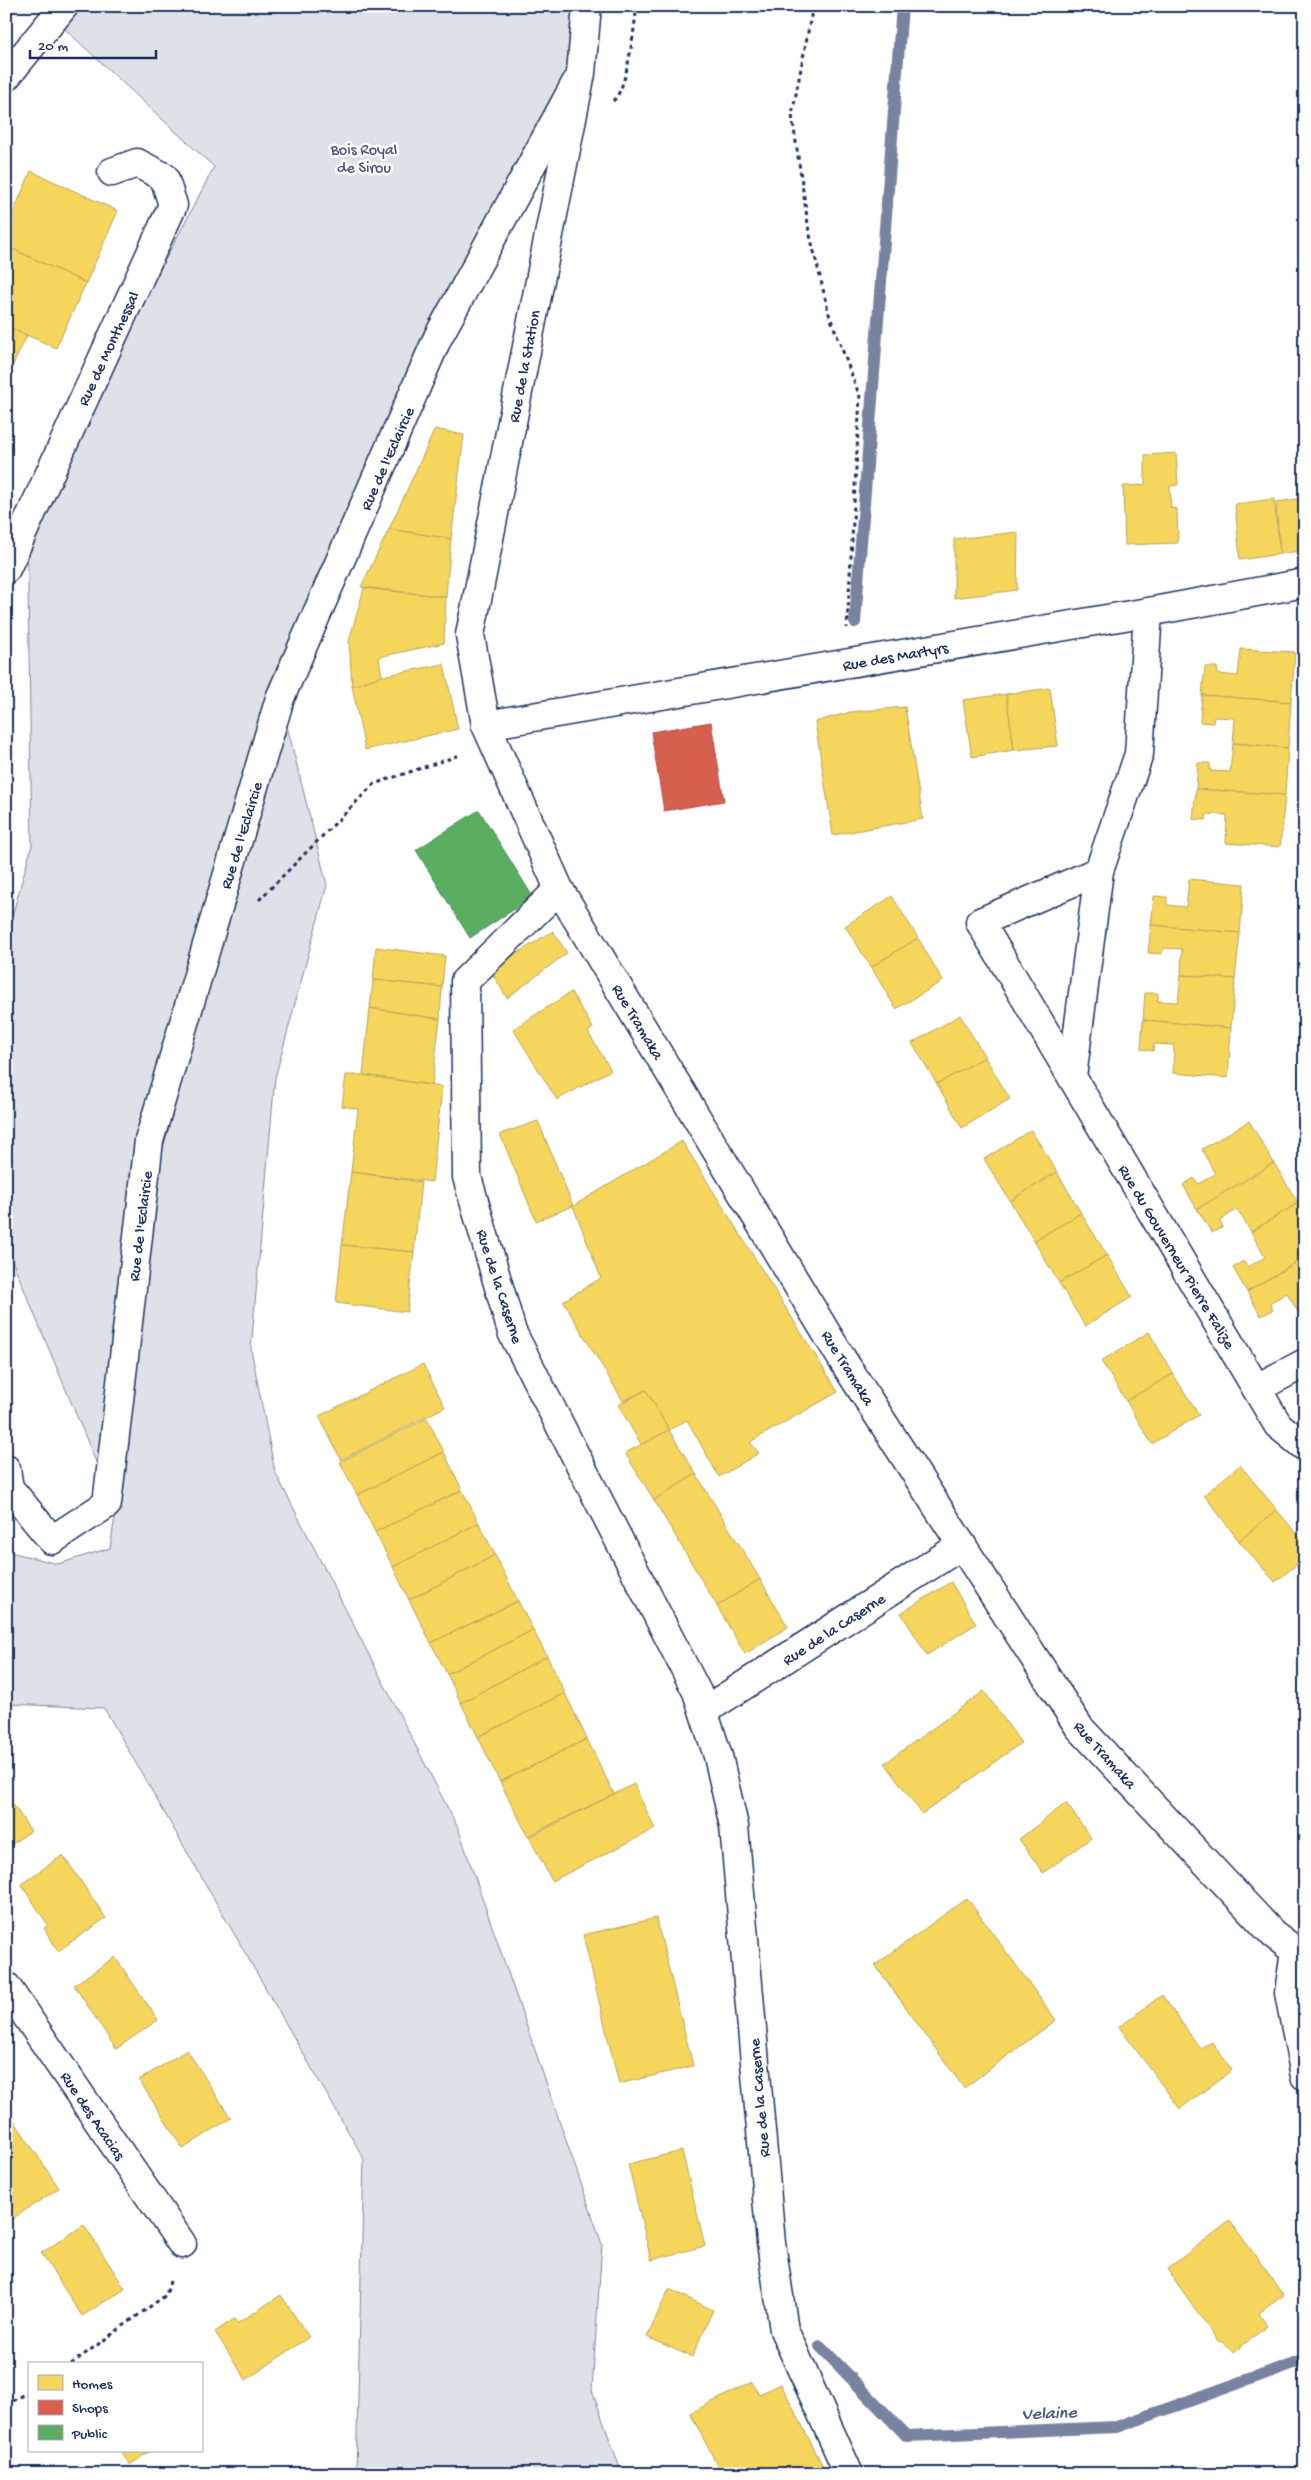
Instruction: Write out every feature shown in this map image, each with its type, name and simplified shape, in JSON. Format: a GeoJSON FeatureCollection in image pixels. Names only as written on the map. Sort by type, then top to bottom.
{"type":"FeatureCollection","features":[{"type":"Feature","properties":{"kind":"street"},"geometry":{"type":"LineString","coordinates":[[6,77],[64,6]]}},
{"type":"Feature","properties":{"kind":"street","name":"Rue de la Station"},"geometry":{"type":"LineString","coordinates":[[490,734],[470,635],[581,73],[587,6]]}},
{"type":"Feature","properties":{"kind":"street","name":"Rue de l'Eclaircie"},"geometry":{"type":"LineString","coordinates":[[6,1469],[9,1488],[52,1540],[107,1504],[149,1141],[280,698],[438,338],[581,73]]}},
{"type":"Feature","properties":{"kind":"street","name":"Rue de Monthessal"},"geometry":{"type":"LineString","coordinates":[[6,569],[172,205],[164,177],[136,163],[112,172]]}},
{"type":"Feature","properties":{"kind":"street","name":"Rue des Martyrs"},"geometry":{"type":"LineString","coordinates":[[490,734],[845,664],[1305,583]]}},
{"type":"Feature","properties":{"kind":"street"},"geometry":{"type":"LineString","coordinates":[[1072,1077],[1100,871],[1139,754],[1148,612]]}},
{"type":"Feature","properties":{"kind":"street","name":"Rue Tramaka"},"geometry":{"type":"LineString","coordinates":[[490,734],[559,889],[842,1359],[1079,1727],[1273,1934],[1300,1954],[1289,1993],[1305,2076]]}},
{"type":"Feature","properties":{"kind":"street","name":"Rue du Gouverneur Pierre Falize"},"geometry":{"type":"LineString","coordinates":[[1100,871],[980,922],[1278,1424],[1305,1447]]}},
{"type":"Feature","properties":{"kind":"street","name":"Rue de la Caserne"},"geometry":{"type":"LineString","coordinates":[[559,889],[465,981],[467,1177],[512,1332],[697,1692],[718,1756],[734,1826],[771,2244],[784,2330],[849,2474]]}},
{"type":"Feature","properties":{"kind":"street"},"geometry":{"type":"LineString","coordinates":[[1257,1388],[1305,1363]]}},
{"type":"Feature","properties":{"kind":"street","name":"Rue de la Caserne"},"geometry":{"type":"LineString","coordinates":[[704,1711],[962,1545]]}},
{"type":"Feature","properties":{"kind":"street","name":"Rue des Acacias"},"geometry":{"type":"LineString","coordinates":[[6,1986],[182,2244]]}},
{"type":"Feature","properties":{"kind":"path"},"geometry":{"type":"LineString","coordinates":[[813,6],[792,115],[798,173],[809,231],[830,314],[860,397],[845,664]]}},
{"type":"Feature","properties":{"kind":"path"},"geometry":{"type":"LineString","coordinates":[[258,901],[374,784],[490,734]]}},
{"type":"Feature","properties":{"kind":"path"},"geometry":{"type":"LineString","coordinates":[[74,2362],[166,2294],[182,2244]]}},
{"type":"Feature","properties":{"kind":"path"},"geometry":{"type":"LineString","coordinates":[[6,2405],[28,2393]]}},
{"type":"Feature","properties":{"kind":"green space","name":"Bois Royal de Sirou"},"geometry":{"type":"Polygon","coordinates":[[[64,6],[579,6],[581,73],[438,337],[280,698],[327,885],[275,1078],[251,1349],[275,1472],[458,1828],[602,2244],[592,2390],[622,2474],[356,2474],[364,2159],[104,1708],[8,1704],[6,1702],[6,1542],[10,1552],[58,1564],[110,1548],[116,1510],[6,1246],[6,938],[32,845],[27,523],[214,167],[54,19],[64,6]]]}},
{"type":"Feature","properties":{"kind":"building: Homes"},"geometry":{"type":"Polygon","coordinates":[[[31,171],[118,211],[86,283],[6,246],[6,229],[31,171]]]}},
{"type":"Feature","properties":{"kind":"building: Homes"},"geometry":{"type":"Polygon","coordinates":[[[6,246],[86,283],[56,348],[6,326],[6,246]]]}},
{"type":"Feature","properties":{"kind":"building: Homes"},"geometry":{"type":"Polygon","coordinates":[[[6,326],[27,336],[6,379],[6,326]]]}},
{"type":"Feature","properties":{"kind":"building: Homes"},"geometry":{"type":"Polygon","coordinates":[[[435,429],[464,435],[451,539],[389,529],[435,429]]]}},
{"type":"Feature","properties":{"kind":"building: Homes"},"geometry":{"type":"Polygon","coordinates":[[[1176,453],[1178,485],[1170,486],[1171,508],[1177,509],[1178,543],[1125,545],[1123,486],[1145,485],[1145,455],[1176,453]]]}},
{"type":"Feature","properties":{"kind":"building: Homes"},"geometry":{"type":"Polygon","coordinates":[[[1305,498],[1305,550],[1280,554],[1276,502],[1305,498]]]}},
{"type":"Feature","properties":{"kind":"building: Homes"},"geometry":{"type":"Polygon","coordinates":[[[1274,499],[1280,554],[1240,560],[1235,504],[1274,499]]]}},
{"type":"Feature","properties":{"kind":"building: Homes"},"geometry":{"type":"Polygon","coordinates":[[[389,529],[451,539],[446,597],[361,587],[389,529]]]}},
{"type":"Feature","properties":{"kind":"building: Homes"},"geometry":{"type":"Polygon","coordinates":[[[1018,532],[1017,590],[954,598],[954,539],[1018,532]]]}},
{"type":"Feature","properties":{"kind":"building: Homes"},"geometry":{"type":"Polygon","coordinates":[[[364,588],[446,597],[444,643],[379,657],[382,676],[352,686],[349,641],[364,588]]]}},
{"type":"Feature","properties":{"kind":"building: Homes"},"geometry":{"type":"Polygon","coordinates":[[[1241,649],[1295,652],[1291,702],[1202,695],[1205,667],[1217,667],[1218,674],[1238,676],[1241,649]]]}},
{"type":"Feature","properties":{"kind":"building: Homes"},"geometry":{"type":"Polygon","coordinates":[[[444,664],[458,729],[365,750],[352,686],[382,676],[444,664]]]}},
{"type":"Feature","properties":{"kind":"building: Homes"},"geometry":{"type":"Polygon","coordinates":[[[1050,688],[1058,746],[1014,750],[1006,694],[1050,688]]]}},
{"type":"Feature","properties":{"kind":"building: Homes"},"geometry":{"type":"Polygon","coordinates":[[[1006,694],[1014,750],[972,757],[963,700],[1006,694]]]}},
{"type":"Feature","properties":{"kind":"building: Homes"},"geometry":{"type":"Polygon","coordinates":[[[1202,695],[1291,702],[1288,748],[1233,743],[1235,718],[1214,717],[1213,723],[1200,722],[1202,695]]]}},
{"type":"Feature","properties":{"kind":"building: Homes"},"geometry":{"type":"Polygon","coordinates":[[[905,707],[923,819],[833,835],[815,722],[850,712],[905,707]]]}},
{"type":"Feature","properties":{"kind":"building: Homes"},"geometry":{"type":"Polygon","coordinates":[[[1233,743],[1288,748],[1285,795],[1196,789],[1198,763],[1210,763],[1210,771],[1230,772],[1233,743]]]}},
{"type":"Feature","properties":{"kind":"building: Homes"},"geometry":{"type":"Polygon","coordinates":[[[1196,789],[1285,795],[1280,847],[1226,843],[1227,815],[1207,814],[1206,820],[1193,819],[1196,789]]]}},
{"type":"Feature","properties":{"kind":"building: Homes"},"geometry":{"type":"Polygon","coordinates":[[[1189,879],[1244,884],[1240,933],[1151,925],[1154,896],[1167,897],[1167,905],[1186,907],[1189,879]]]}},
{"type":"Feature","properties":{"kind":"building: Homes"},"geometry":{"type":"Polygon","coordinates":[[[892,896],[918,938],[871,967],[845,926],[892,896]]]}},
{"type":"Feature","properties":{"kind":"building: Homes"},"geometry":{"type":"Polygon","coordinates":[[[1151,925],[1240,933],[1235,979],[1181,975],[1182,949],[1163,948],[1162,954],[1148,953],[1151,925]]]}},
{"type":"Feature","properties":{"kind":"building: Homes"},"geometry":{"type":"Polygon","coordinates":[[[553,931],[567,953],[507,998],[490,970],[553,931]]]}},
{"type":"Feature","properties":{"kind":"building: Homes"},"geometry":{"type":"Polygon","coordinates":[[[918,938],[943,981],[896,1009],[871,967],[918,938]]]}},
{"type":"Feature","properties":{"kind":"building: Homes"},"geometry":{"type":"Polygon","coordinates":[[[376,947],[445,956],[442,987],[373,980],[376,947]]]}},
{"type":"Feature","properties":{"kind":"building: Homes"},"geometry":{"type":"Polygon","coordinates":[[[1181,975],[1235,979],[1231,1028],[1143,1020],[1145,993],[1158,993],[1158,1001],[1178,1002],[1181,975]]]}},
{"type":"Feature","properties":{"kind":"building: Homes"},"geometry":{"type":"Polygon","coordinates":[[[373,980],[442,987],[440,1019],[370,1008],[373,980]]]}},
{"type":"Feature","properties":{"kind":"building: Homes"},"geometry":{"type":"Polygon","coordinates":[[[571,992],[593,1028],[588,1032],[611,1070],[557,1100],[513,1029],[571,992]]]}},
{"type":"Feature","properties":{"kind":"building: Homes"},"geometry":{"type":"Polygon","coordinates":[[[370,1008],[440,1019],[432,1085],[363,1075],[370,1008]]]}},
{"type":"Feature","properties":{"kind":"building: Homes"},"geometry":{"type":"Polygon","coordinates":[[[960,1015],[985,1057],[937,1084],[912,1043],[960,1015]]]}},
{"type":"Feature","properties":{"kind":"building: Homes"},"geometry":{"type":"Polygon","coordinates":[[[1143,1020],[1231,1028],[1228,1078],[1173,1073],[1174,1045],[1154,1044],[1153,1051],[1141,1049],[1143,1020]]]}},
{"type":"Feature","properties":{"kind":"building: Homes"},"geometry":{"type":"Polygon","coordinates":[[[985,1057],[1010,1099],[962,1128],[937,1084],[985,1057]]]}},
{"type":"Feature","properties":{"kind":"building: Homes"},"geometry":{"type":"Polygon","coordinates":[[[346,1075],[363,1075],[442,1087],[432,1182],[351,1172],[358,1109],[342,1106],[346,1075]]]}},
{"type":"Feature","properties":{"kind":"building: Homes"},"geometry":{"type":"Polygon","coordinates":[[[538,1121],[573,1206],[536,1221],[500,1134],[538,1121]]]}},
{"type":"Feature","properties":{"kind":"building: Homes"},"geometry":{"type":"Polygon","coordinates":[[[1249,1121],[1274,1163],[1197,1209],[1183,1185],[1194,1178],[1198,1184],[1215,1174],[1202,1149],[1249,1121]]]}},
{"type":"Feature","properties":{"kind":"building: Homes"},"geometry":{"type":"Polygon","coordinates":[[[1031,1130],[1057,1172],[1010,1201],[984,1159],[1031,1130]]]}},
{"type":"Feature","properties":{"kind":"building: Homes"},"geometry":{"type":"Polygon","coordinates":[[[682,1141],[838,1392],[750,1442],[759,1453],[719,1477],[687,1420],[669,1430],[646,1390],[623,1401],[563,1301],[601,1278],[573,1206],[682,1141]]]}},
{"type":"Feature","properties":{"kind":"building: Homes"},"geometry":{"type":"Polygon","coordinates":[[[1274,1163],[1298,1203],[1251,1232],[1237,1209],[1220,1221],[1223,1227],[1212,1233],[1197,1209],[1274,1163]]]}},
{"type":"Feature","properties":{"kind":"building: Homes"},"geometry":{"type":"Polygon","coordinates":[[[351,1172],[421,1182],[414,1252],[342,1245],[351,1172]]]}},
{"type":"Feature","properties":{"kind":"building: Homes"},"geometry":{"type":"Polygon","coordinates":[[[1057,1172],[1081,1213],[1034,1241],[1010,1201],[1057,1172]]]}},
{"type":"Feature","properties":{"kind":"building: Homes"},"geometry":{"type":"Polygon","coordinates":[[[1298,1203],[1305,1215],[1305,1257],[1247,1292],[1233,1268],[1243,1261],[1248,1267],[1265,1257],[1251,1232],[1298,1203]]]}},
{"type":"Feature","properties":{"kind":"building: Homes"},"geometry":{"type":"Polygon","coordinates":[[[1081,1213],[1107,1255],[1059,1283],[1034,1241],[1081,1213]]]}},
{"type":"Feature","properties":{"kind":"building: Homes"},"geometry":{"type":"Polygon","coordinates":[[[342,1245],[414,1252],[407,1312],[336,1303],[342,1245]]]}},
{"type":"Feature","properties":{"kind":"building: Homes"},"geometry":{"type":"Polygon","coordinates":[[[1107,1255],[1132,1297],[1085,1326],[1059,1283],[1107,1255]]]}},
{"type":"Feature","properties":{"kind":"building: Homes"},"geometry":{"type":"Polygon","coordinates":[[[1305,1257],[1305,1315],[1301,1317],[1287,1293],[1270,1303],[1273,1310],[1261,1316],[1247,1292],[1305,1257]]]}},
{"type":"Feature","properties":{"kind":"building: Homes"},"geometry":{"type":"Polygon","coordinates":[[[1149,1332],[1173,1374],[1126,1401],[1101,1361],[1149,1332]]]}},
{"type":"Feature","properties":{"kind":"building: Homes"},"geometry":{"type":"Polygon","coordinates":[[[423,1364],[445,1407],[341,1460],[319,1416],[423,1364]]]}},
{"type":"Feature","properties":{"kind":"building: Homes"},"geometry":{"type":"Polygon","coordinates":[[[1173,1374],[1199,1415],[1152,1444],[1126,1401],[1173,1374]]]}},
{"type":"Feature","properties":{"kind":"building: Homes"},"geometry":{"type":"Polygon","coordinates":[[[646,1390],[669,1430],[642,1446],[618,1405],[646,1390]]]}},
{"type":"Feature","properties":{"kind":"building: Homes"},"geometry":{"type":"Polygon","coordinates":[[[427,1418],[444,1452],[357,1495],[340,1462],[427,1418]]]}},
{"type":"Feature","properties":{"kind":"building: Homes"},"geometry":{"type":"Polygon","coordinates":[[[669,1430],[696,1474],[654,1500],[625,1453],[669,1430]]]}},
{"type":"Feature","properties":{"kind":"building: Homes"},"geometry":{"type":"Polygon","coordinates":[[[444,1452],[462,1490],[375,1532],[357,1495],[444,1452]]]}},
{"type":"Feature","properties":{"kind":"building: Homes"},"geometry":{"type":"Polygon","coordinates":[[[1240,1465],[1277,1510],[1239,1541],[1204,1495],[1240,1465]]]}},
{"type":"Feature","properties":{"kind":"building: Homes"},"geometry":{"type":"Polygon","coordinates":[[[696,1474],[760,1579],[717,1606],[654,1500],[696,1474]]]}},
{"type":"Feature","properties":{"kind":"building: Homes"},"geometry":{"type":"Polygon","coordinates":[[[462,1490],[479,1523],[393,1567],[375,1532],[462,1490]]]}},
{"type":"Feature","properties":{"kind":"building: Homes"},"geometry":{"type":"Polygon","coordinates":[[[1277,1510],[1305,1544],[1305,1558],[1275,1582],[1239,1541],[1277,1510]]]}},
{"type":"Feature","properties":{"kind":"building: Homes"},"geometry":{"type":"Polygon","coordinates":[[[479,1523],[495,1555],[409,1600],[393,1567],[479,1523]]]}},
{"type":"Feature","properties":{"kind":"building: Homes"},"geometry":{"type":"Polygon","coordinates":[[[495,1555],[518,1601],[431,1643],[409,1600],[495,1555]]]}},
{"type":"Feature","properties":{"kind":"building: Homes"},"geometry":{"type":"Polygon","coordinates":[[[760,1579],[788,1627],[745,1654],[717,1606],[760,1579]]]}},
{"type":"Feature","properties":{"kind":"building: Homes"},"geometry":{"type":"Polygon","coordinates":[[[951,1582],[976,1624],[927,1655],[901,1613],[951,1582]]]}},
{"type":"Feature","properties":{"kind":"building: Homes"},"geometry":{"type":"Polygon","coordinates":[[[518,1601],[533,1630],[447,1674],[431,1643],[518,1601]]]}},
{"type":"Feature","properties":{"kind":"building: Homes"},"geometry":{"type":"Polygon","coordinates":[[[533,1630],[547,1656],[461,1703],[447,1674],[533,1630]]]}},
{"type":"Feature","properties":{"kind":"building: Homes"},"geometry":{"type":"Polygon","coordinates":[[[547,1656],[565,1693],[478,1737],[461,1703],[547,1656]]]}},
{"type":"Feature","properties":{"kind":"building: Homes"},"geometry":{"type":"Polygon","coordinates":[[[984,1691],[1021,1743],[922,1814],[885,1763],[984,1691]]]}},
{"type":"Feature","properties":{"kind":"building: Homes"},"geometry":{"type":"Polygon","coordinates":[[[565,1693],[587,1739],[500,1782],[478,1737],[565,1693]]]}},
{"type":"Feature","properties":{"kind":"building: Homes"},"geometry":{"type":"Polygon","coordinates":[[[587,1739],[614,1794],[528,1836],[500,1782],[587,1739]]]}},
{"type":"Feature","properties":{"kind":"building: Homes"},"geometry":{"type":"Polygon","coordinates":[[[634,1784],[655,1829],[552,1881],[529,1837],[634,1784]]]}},
{"type":"Feature","properties":{"kind":"building: Homes"},"geometry":{"type":"Polygon","coordinates":[[[6,1794],[31,1831],[6,1848],[6,1794]]]}},
{"type":"Feature","properties":{"kind":"building: Homes"},"geometry":{"type":"Polygon","coordinates":[[[1066,1803],[1091,1838],[1043,1873],[1019,1839],[1066,1803]]]}},
{"type":"Feature","properties":{"kind":"building: Homes"},"geometry":{"type":"Polygon","coordinates":[[[63,1855],[106,1918],[58,1951],[44,1928],[48,1925],[21,1884],[63,1855]]]}},
{"type":"Feature","properties":{"kind":"building: Homes"},"geometry":{"type":"Polygon","coordinates":[[[967,1898],[1056,2020],[964,2088],[875,1965],[967,1898]]]}},
{"type":"Feature","properties":{"kind":"building: Homes"},"geometry":{"type":"Polygon","coordinates":[[[656,1918],[693,2066],[619,2084],[583,1935],[656,1918]]]}},
{"type":"Feature","properties":{"kind":"building: Homes"},"geometry":{"type":"Polygon","coordinates":[[[115,1957],[158,2020],[116,2049],[74,1985],[115,1957]]]}},
{"type":"Feature","properties":{"kind":"building: Homes"},"geometry":{"type":"Polygon","coordinates":[[[1162,1995],[1200,2048],[1212,2042],[1232,2070],[1180,2109],[1119,2027],[1162,1995]]]}},
{"type":"Feature","properties":{"kind":"building: Homes"},"geometry":{"type":"Polygon","coordinates":[[[187,2050],[231,2118],[183,2149],[139,2080],[187,2050]]]}},
{"type":"Feature","properties":{"kind":"building: Homes"},"geometry":{"type":"Polygon","coordinates":[[[13,2119],[59,2188],[12,2219],[6,2211],[6,2124],[13,2119]]]}},
{"type":"Feature","properties":{"kind":"building: Homes"},"geometry":{"type":"Polygon","coordinates":[[[682,2151],[705,2246],[651,2260],[628,2164],[682,2151]]]}},
{"type":"Feature","properties":{"kind":"building: Homes"},"geometry":{"type":"Polygon","coordinates":[[[1230,2221],[1284,2295],[1259,2313],[1267,2326],[1233,2353],[1224,2342],[1218,2341],[1167,2269],[1230,2221]]]}},
{"type":"Feature","properties":{"kind":"building: Homes"},"geometry":{"type":"Polygon","coordinates":[[[84,2225],[125,2289],[82,2316],[41,2253],[84,2225]]]}},
{"type":"Feature","properties":{"kind":"building: Homes"},"geometry":{"type":"Polygon","coordinates":[[[669,2289],[713,2310],[692,2357],[647,2337],[669,2289]]]}},
{"type":"Feature","properties":{"kind":"building: Homes"},"geometry":{"type":"Polygon","coordinates":[[[281,2295],[309,2337],[246,2380],[215,2332],[234,2319],[238,2323],[281,2295]]]}},
{"type":"Feature","properties":{"kind":"building: Homes"},"geometry":{"type":"Polygon","coordinates":[[[752,2382],[759,2394],[781,2384],[827,2474],[722,2474],[690,2413],[752,2382]]]}},
{"type":"Feature","properties":{"kind":"building: Homes"},"geometry":{"type":"Polygon","coordinates":[[[122,2452],[149,2452],[130,2465],[122,2452]]]}},
{"type":"Feature","properties":{"kind":"building: Shops"},"geometry":{"type":"Polygon","coordinates":[[[711,722],[724,801],[664,811],[651,732],[711,722]]]}},
{"type":"Feature","properties":{"kind":"building: Public"},"geometry":{"type":"Polygon","coordinates":[[[479,810],[533,897],[470,938],[416,850],[479,810]]]}},
{"type":"Feature","properties":{"kind":"waterway"},"geometry":{"type":"LineString","coordinates":[[855,622],[902,6]]}},
{"type":"Feature","properties":{"kind":"waterway","name":"Velaine"},"geometry":{"type":"LineString","coordinates":[[820,2346],[907,2436],[1117,2427],[1305,2359]]}}]}
